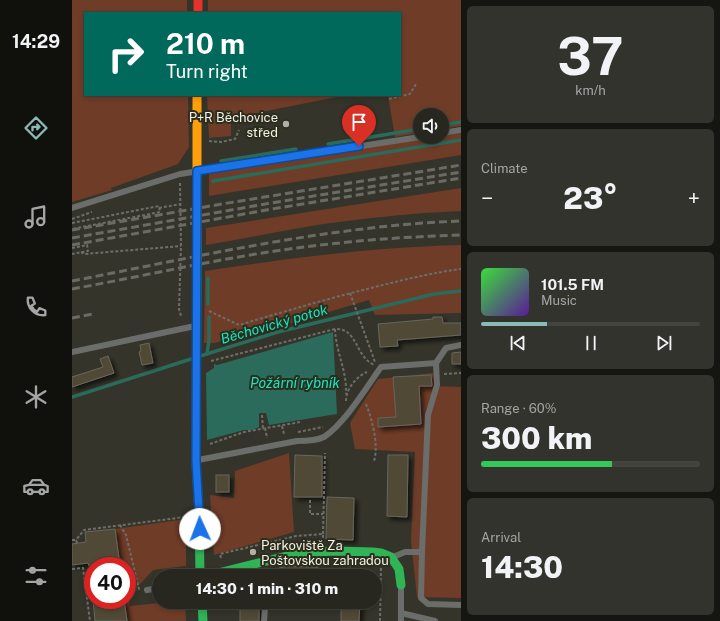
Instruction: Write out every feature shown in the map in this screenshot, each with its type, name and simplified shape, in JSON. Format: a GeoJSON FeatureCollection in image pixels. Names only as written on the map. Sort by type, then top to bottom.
{"type":"FeatureCollection","features":[{"type":"Feature","properties":{"kind":"street"},"geometry":{"type":"LineString","coordinates":[[198,0],[198,12]]}},
{"type":"Feature","properties":{"kind":"street"},"geometry":{"type":"LineString","coordinates":[[197,96],[196,461],[200,569]]}},
{"type":"Feature","properties":{"kind":"street"},"geometry":{"type":"LineString","coordinates":[[234,569],[299,553],[336,551],[381,553],[391,557],[399,569],[401,584]]}},
{"type":"Feature","properties":{"kind":"street"},"geometry":{"type":"LineString","coordinates":[[202,609],[203,621]]}},
{"type":"Feature","properties":{"kind":"lane"},"geometry":{"type":"LineString","coordinates":[[449,132],[461,130]]}},
{"type":"Feature","properties":{"kind":"lane"},"geometry":{"type":"LineString","coordinates":[[72,208],[180,174],[413,138]]}},
{"type":"Feature","properties":{"kind":"lane"},"geometry":{"type":"LineString","coordinates":[[72,352],[196,325]]}},
{"type":"Feature","properties":{"kind":"lane"},"geometry":{"type":"LineString","coordinates":[[461,345],[446,348],[436,363],[437,385],[428,415],[421,598],[428,604],[461,604]]}},
{"type":"Feature","properties":{"kind":"lane"},"geometry":{"type":"LineString","coordinates":[[196,461],[297,441],[310,441],[323,437],[345,417],[381,367],[436,363]]}},
{"type":"Feature","properties":{"kind":"lane"},"geometry":{"type":"LineString","coordinates":[[391,557],[405,552],[422,552]]}},
{"type":"Feature","properties":{"kind":"lane"},"geometry":{"type":"LineString","coordinates":[[400,621],[401,584]]}},
{"type":"Feature","properties":{"kind":"lane"},"geometry":{"type":"LineString","coordinates":[[147,590],[152,589]]}},
{"type":"Feature","properties":{"kind":"lane"},"geometry":{"type":"LineString","coordinates":[[264,609],[264,621]]}},
{"type":"Feature","properties":{"kind":"lane"},"geometry":{"type":"LineString","coordinates":[[401,612],[435,621]]}},
{"type":"Feature","properties":{"kind":"path"},"geometry":{"type":"LineString","coordinates":[[389,100],[410,94],[416,84]]}},
{"type":"Feature","properties":{"kind":"path"},"geometry":{"type":"LineString","coordinates":[[206,141],[221,142],[235,139],[239,130]]}},
{"type":"Feature","properties":{"kind":"path"},"geometry":{"type":"LineString","coordinates":[[179,309],[181,246],[180,174]]}},
{"type":"Feature","properties":{"kind":"path"},"geometry":{"type":"LineString","coordinates":[[72,223],[159,206],[159,208],[181,204]]}},
{"type":"Feature","properties":{"kind":"path"},"geometry":{"type":"LineString","coordinates":[[72,229],[160,212],[159,208]]}},
{"type":"Feature","properties":{"kind":"path"},"geometry":{"type":"LineString","coordinates":[[72,248],[87,245],[88,251],[72,254]]}},
{"type":"Feature","properties":{"kind":"path"},"geometry":{"type":"LineString","coordinates":[[81,252],[84,254],[181,246]]}},
{"type":"Feature","properties":{"kind":"path"},"geometry":{"type":"LineString","coordinates":[[212,312],[239,324],[395,281],[431,273],[461,269]]}},
{"type":"Feature","properties":{"kind":"path"},"geometry":{"type":"LineString","coordinates":[[350,294],[375,362],[381,367]]}},
{"type":"Feature","properties":{"kind":"path"},"geometry":{"type":"LineString","coordinates":[[211,361],[342,328],[352,335],[364,358],[372,364],[381,367]]}},
{"type":"Feature","properties":{"kind":"path"},"geometry":{"type":"LineString","coordinates":[[335,329],[336,343],[344,369],[346,403]]}},
{"type":"Feature","properties":{"kind":"path"},"geometry":{"type":"LineString","coordinates":[[346,394],[359,376],[381,367]]}},
{"type":"Feature","properties":{"kind":"path"},"geometry":{"type":"LineString","coordinates":[[436,374],[461,373]]}},
{"type":"Feature","properties":{"kind":"path"},"geometry":{"type":"LineString","coordinates":[[365,402],[371,416],[376,453],[374,461]]}},
{"type":"Feature","properties":{"kind":"path"},"geometry":{"type":"LineString","coordinates":[[262,415],[267,438]]}},
{"type":"Feature","properties":{"kind":"path"},"geometry":{"type":"LineString","coordinates":[[205,446],[244,432],[300,422]]}},
{"type":"Feature","properties":{"kind":"path"},"geometry":{"type":"LineString","coordinates":[[278,436],[284,434],[282,425]]}},
{"type":"Feature","properties":{"kind":"path"},"geometry":{"type":"LineString","coordinates":[[292,433],[330,425]]}},
{"type":"Feature","properties":{"kind":"path"},"geometry":{"type":"LineString","coordinates":[[260,439],[273,437]]}},
{"type":"Feature","properties":{"kind":"path"},"geometry":{"type":"LineString","coordinates":[[323,534],[325,452]]}},
{"type":"Feature","properties":{"kind":"path"},"geometry":{"type":"LineString","coordinates":[[310,500],[310,514],[323,514]]}},
{"type":"Feature","properties":{"kind":"path"},"geometry":{"type":"LineString","coordinates":[[76,543],[76,540],[84,530],[189,516]]}},
{"type":"Feature","properties":{"kind":"path"},"geometry":{"type":"LineString","coordinates":[[120,525],[126,535],[131,557]]}},
{"type":"Feature","properties":{"kind":"path"},"geometry":{"type":"LineString","coordinates":[[72,569],[83,568],[84,575]]}},
{"type":"Feature","properties":{"kind":"path"},"geometry":{"type":"LineString","coordinates":[[136,577],[139,589],[136,590]]}},
{"type":"Feature","properties":{"kind":"path"},"geometry":{"type":"LineString","coordinates":[[88,609],[90,621]]}},
{"type":"Feature","properties":{"kind":"shaded area"},"geometry":{"type":"Polygon","coordinates":[[[72,0],[187,0],[187,12],[84,12],[84,96],[188,96],[189,147],[178,164],[111,188],[112,190],[72,202],[72,0]]]}},
{"type":"Feature","properties":{"kind":"shaded area"},"geometry":{"type":"Polygon","coordinates":[[[208,0],[461,0],[461,126],[449,128],[449,108],[413,108],[413,134],[395,137],[388,96],[401,96],[401,12],[208,12],[208,0]]]}},
{"type":"Feature","properties":{"kind":"shaded area"},"geometry":{"type":"Polygon","coordinates":[[[207,96],[342,96],[231,118],[231,136],[209,138],[207,96]]]}},
{"type":"Feature","properties":{"kind":"shaded area"},"geometry":{"type":"Polygon","coordinates":[[[461,133],[461,155],[209,196],[209,173],[413,141],[413,144],[449,144],[449,135],[461,133]]]}},
{"type":"Feature","properties":{"kind":"shaded area"},"geometry":{"type":"Polygon","coordinates":[[[461,188],[461,211],[407,214],[335,222],[206,245],[206,228],[461,188]]]}},
{"type":"Feature","properties":{"kind":"shaded area"},"geometry":{"type":"Polygon","coordinates":[[[461,245],[461,313],[375,315],[369,300],[285,325],[214,343],[204,343],[205,271],[333,254],[397,248],[461,245]]]}},
{"type":"Feature","properties":{"kind":"shaded area"},"geometry":{"type":"Polygon","coordinates":[[[433,373],[434,386],[461,387],[461,598],[417,597],[411,541],[415,452],[355,449],[350,423],[378,379],[393,377],[396,417],[378,418],[378,427],[421,424],[420,402],[405,387],[432,385],[431,375],[399,377],[433,373]]]}},
{"type":"Feature","properties":{"kind":"shaded area"},"geometry":{"type":"Polygon","coordinates":[[[289,453],[294,532],[214,555],[210,495],[234,498],[235,471],[289,453]]]}},
{"type":"Feature","properties":{"kind":"shaded area"},"geometry":{"type":"Polygon","coordinates":[[[186,519],[186,566],[152,569],[152,571],[136,588],[136,557],[119,557],[115,529],[186,519]]]}},
{"type":"Feature","properties":{"kind":"shaded area"},"geometry":{"type":"Polygon","coordinates":[[[152,604],[152,609],[185,609],[186,621],[127,621],[125,609],[136,609],[136,605],[152,604]]]}},
{"type":"Feature","properties":{"kind":"water","name":"Požární rybník"},"geometry":{"type":"Polygon","coordinates":[[[333,332],[337,414],[269,425],[266,413],[259,413],[259,427],[252,430],[244,430],[207,440],[206,373],[214,368],[214,364],[217,365],[333,332]]]}},
{"type":"Feature","properties":{"kind":"building"},"geometry":{"type":"Polygon","coordinates":[[[433,317],[442,317],[443,323],[461,323],[461,335],[397,340],[398,346],[380,347],[378,324],[433,319],[433,317]]]}},
{"type":"Feature","properties":{"kind":"building"},"geometry":{"type":"Polygon","coordinates":[[[149,343],[153,363],[142,365],[139,352],[141,351],[140,345],[149,343]]]}},
{"type":"Feature","properties":{"kind":"building"},"geometry":{"type":"Polygon","coordinates":[[[461,352],[461,364],[452,364],[452,353],[461,352]]]}},
{"type":"Feature","properties":{"kind":"building"},"geometry":{"type":"Polygon","coordinates":[[[108,356],[114,373],[72,387],[72,377],[103,367],[100,359],[108,356]]]}},
{"type":"Feature","properties":{"kind":"building"},"geometry":{"type":"Polygon","coordinates":[[[431,375],[432,386],[419,386],[421,424],[378,427],[378,418],[396,417],[393,377],[431,375]]]}},
{"type":"Feature","properties":{"kind":"building"},"geometry":{"type":"Polygon","coordinates":[[[295,455],[322,456],[322,497],[294,497],[295,455]]]}},
{"type":"Feature","properties":{"kind":"building"},"geometry":{"type":"Polygon","coordinates":[[[388,455],[408,455],[407,517],[387,516],[388,455]]]}},
{"type":"Feature","properties":{"kind":"building"},"geometry":{"type":"Polygon","coordinates":[[[216,475],[229,475],[229,492],[216,492],[216,475]]]}},
{"type":"Feature","properties":{"kind":"building"},"geometry":{"type":"Polygon","coordinates":[[[327,497],[354,498],[353,540],[326,539],[327,497]]]}},
{"type":"Feature","properties":{"kind":"building"},"geometry":{"type":"Polygon","coordinates":[[[115,529],[119,557],[84,557],[84,564],[72,565],[72,544],[86,542],[85,532],[115,529]]]}},
{"type":"Feature","properties":{"kind":"building"},"geometry":{"type":"Polygon","coordinates":[[[287,566],[318,567],[318,569],[279,569],[287,566]]]}},
{"type":"Feature","properties":{"kind":"building"},"geometry":{"type":"Polygon","coordinates":[[[94,609],[125,609],[127,621],[95,621],[94,609]]]}},
{"type":"Feature","properties":{"kind":"building"},"geometry":{"type":"Polygon","coordinates":[[[240,609],[259,609],[259,621],[240,621],[240,609]]]}},
{"type":"Feature","properties":{"kind":"building"},"geometry":{"type":"Polygon","coordinates":[[[341,609],[360,609],[359,621],[341,621],[341,609]]]}},
{"type":"Feature","properties":{"kind":"waterway"},"geometry":{"type":"LineString","coordinates":[[449,124],[461,122]]}},
{"type":"Feature","properties":{"kind":"waterway"},"geometry":{"type":"LineString","coordinates":[[328,144],[413,130]]}},
{"type":"Feature","properties":{"kind":"waterway"},"geometry":{"type":"LineString","coordinates":[[213,181],[461,140]]}},
{"type":"Feature","properties":{"kind":"waterway"},"geometry":{"type":"LineString","coordinates":[[221,161],[296,149]]}},
{"type":"Feature","properties":{"kind":"waterway"},"geometry":{"type":"LineString","coordinates":[[208,278],[208,304]]}},
{"type":"Feature","properties":{"kind":"waterway","name":"Běchovický potok"},"geometry":{"type":"LineString","coordinates":[[200,356],[278,332],[434,294],[461,291]]}},
{"type":"Feature","properties":{"kind":"waterway"},"geometry":{"type":"LineString","coordinates":[[207,354],[209,340],[209,317]]}},
{"type":"Feature","properties":{"kind":"waterway","name":"Běchovický potok"},"geometry":{"type":"LineString","coordinates":[[72,397],[191,359]]}},
{"type":"Feature","properties":{"kind":"railway"},"geometry":{"type":"LineString","coordinates":[[72,230],[461,165]]}},
{"type":"Feature","properties":{"kind":"railway"},"geometry":{"type":"LineString","coordinates":[[72,238],[271,203],[461,172]]}},
{"type":"Feature","properties":{"kind":"railway"},"geometry":{"type":"LineString","coordinates":[[72,245],[272,209],[461,178]]}},
{"type":"Feature","properties":{"kind":"railway"},"geometry":{"type":"LineString","coordinates":[[72,281],[217,252],[314,236],[363,229],[461,221]]}},
{"type":"Feature","properties":{"kind":"railway"},"geometry":{"type":"LineString","coordinates":[[72,289],[210,262],[282,250],[358,241],[461,235]]}},
{"type":"Feature","properties":{"kind":"railway"},"geometry":{"type":"LineString","coordinates":[[72,318],[93,314]]}},
{"type":"Feature","properties":{"kind":"traffic: fast"},"geometry":{"type":"LineString","coordinates":[[197,258],[196,461],[200,569]]}},
{"type":"Feature","properties":{"kind":"traffic: fast"},"geometry":{"type":"LineString","coordinates":[[234,569],[299,553],[336,551],[373,552],[391,557],[399,569],[401,585]]}},
{"type":"Feature","properties":{"kind":"traffic: fast"},"geometry":{"type":"LineString","coordinates":[[202,609],[203,621]]}},
{"type":"Feature","properties":{"kind":"traffic: slow"},"geometry":{"type":"LineString","coordinates":[[197,96],[197,258]]}},
{"type":"Feature","properties":{"kind":"traffic: jam"},"geometry":{"type":"LineString","coordinates":[[198,0],[198,12]]}},
{"type":"Feature","properties":{"kind":"place","name":"P+R Běchovice střed"},"geometry":{"type":"Point","coordinates":[286,124]}},
{"type":"Feature","properties":{"kind":"place","name":"Parkoviště Za Poštovskou zahradou"},"geometry":{"type":"Point","coordinates":[253,552]}},
{"type":"Feature","properties":{"kind":"route"},"geometry":{"type":"LineString","coordinates":[[200,529],[196,461],[197,171],[359,146]]}}]}
